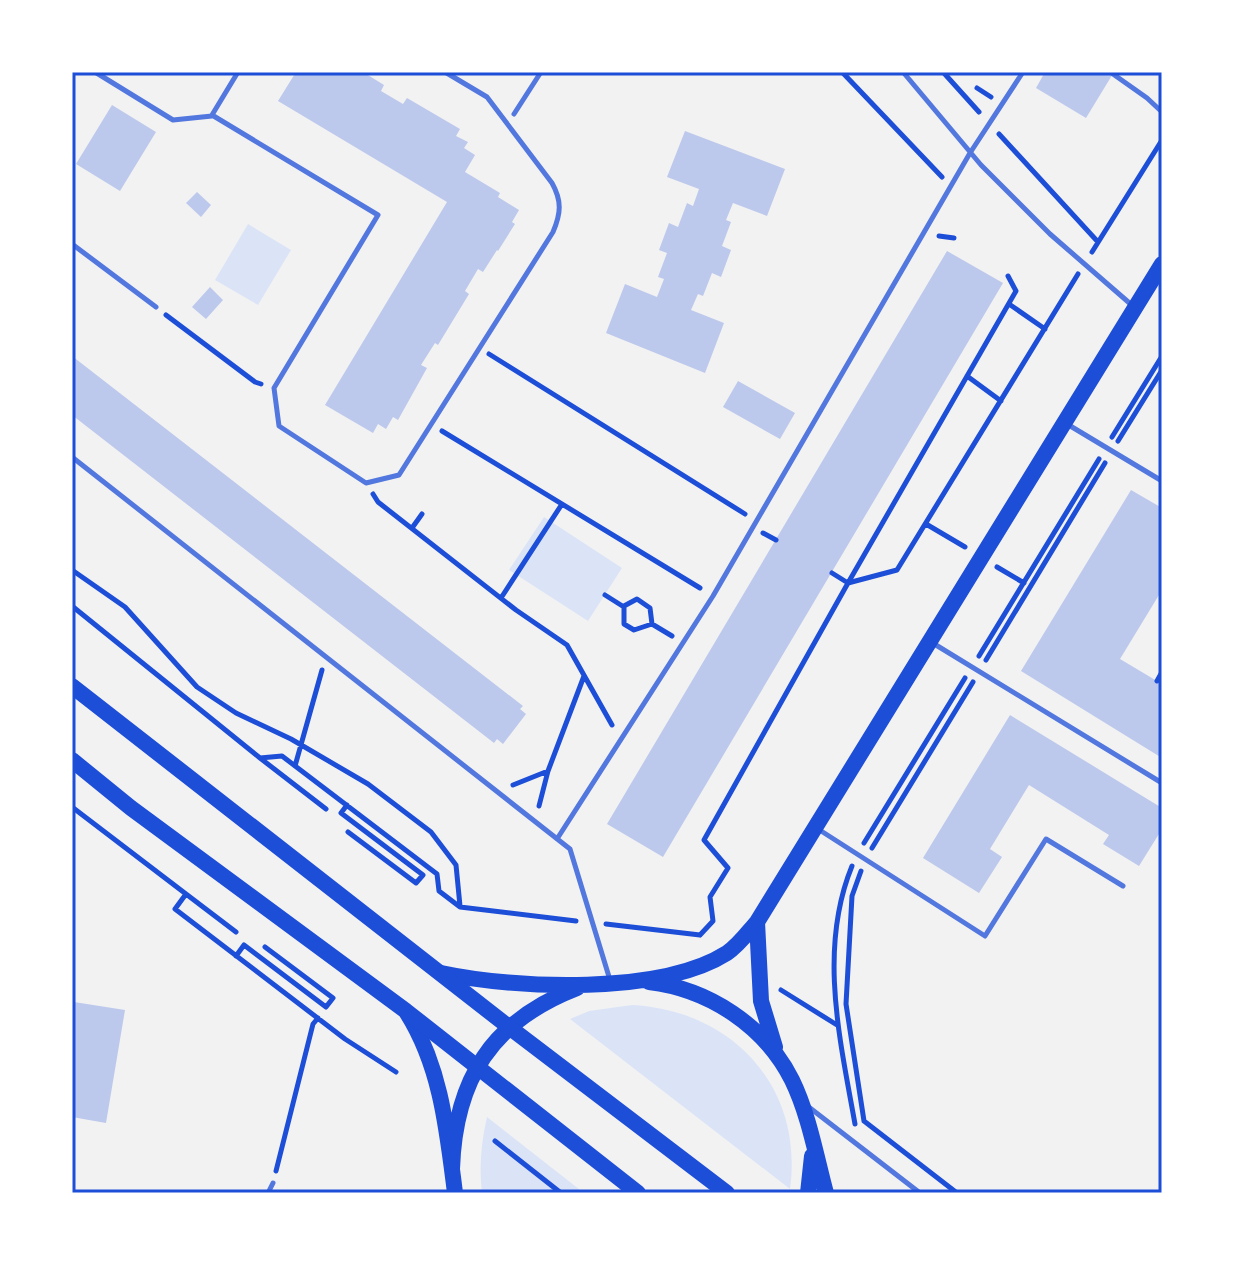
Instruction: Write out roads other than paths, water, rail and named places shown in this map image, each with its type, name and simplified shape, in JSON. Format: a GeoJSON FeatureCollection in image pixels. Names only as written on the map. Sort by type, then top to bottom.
{"type":"FeatureCollection","features":[{"type":"Feature","properties":{"kind":"main road"},"geometry":{"type":"LineString","coordinates":[[441,973],[517,985],[637,980],[703,966],[731,950],[757,922],[1162,264]]}},
{"type":"Feature","properties":{"kind":"main road"},"geometry":{"type":"LineString","coordinates":[[72,686],[727,1193]]}},
{"type":"Feature","properties":{"kind":"main road"},"geometry":{"type":"LineString","coordinates":[[72,760],[143,817],[406,1011],[638,1193]]}},
{"type":"Feature","properties":{"kind":"main road"},"geometry":{"type":"LineString","coordinates":[[757,922],[761,1001],[780,1060],[801,1102],[826,1193]]}},
{"type":"Feature","properties":{"kind":"main road"},"geometry":{"type":"LineString","coordinates":[[637,980],[688,990],[728,1010],[748,1024],[780,1060]]}},
{"type":"Feature","properties":{"kind":"main road"},"geometry":{"type":"LineString","coordinates":[[452,1169],[458,1113],[476,1065],[509,1027],[553,997],[590,983]]}},
{"type":"Feature","properties":{"kind":"main road"},"geometry":{"type":"LineString","coordinates":[[406,1011],[421,1034],[437,1077],[455,1193]]}},
{"type":"Feature","properties":{"kind":"main road"},"geometry":{"type":"LineString","coordinates":[[808,1193],[812,1142]]}},
{"type":"Feature","properties":{"kind":"lane"},"geometry":{"type":"LineString","coordinates":[[95,72],[173,120],[212,115],[378,215],[274,388],[279,426],[366,483],[399,475],[559,218],[560,197],[487,97],[445,72]]}},
{"type":"Feature","properties":{"kind":"lane"},"geometry":{"type":"LineString","coordinates":[[212,115],[238,72]]}},
{"type":"Feature","properties":{"kind":"lane"},"geometry":{"type":"LineString","coordinates":[[514,114],[541,72]]}},
{"type":"Feature","properties":{"kind":"lane"},"geometry":{"type":"LineString","coordinates":[[903,72],[970,153],[1050,234],[1134,308]]}},
{"type":"Feature","properties":{"kind":"lane"},"geometry":{"type":"LineString","coordinates":[[557,839],[713,596],[970,153],[1023,72]]}},
{"type":"Feature","properties":{"kind":"lane"},"geometry":{"type":"LineString","coordinates":[[1113,74],[1162,112]]}},
{"type":"Feature","properties":{"kind":"lane"},"geometry":{"type":"LineString","coordinates":[[72,244],[156,307]]}},
{"type":"Feature","properties":{"kind":"lane"},"geometry":{"type":"LineString","coordinates":[[1064,423],[1162,481]]}},
{"type":"Feature","properties":{"kind":"lane"},"geometry":{"type":"LineString","coordinates":[[72,457],[570,849],[610,982]]}},
{"type":"Feature","properties":{"kind":"lane"},"geometry":{"type":"LineString","coordinates":[[930,642],[1162,783]]}},
{"type":"Feature","properties":{"kind":"lane"},"geometry":{"type":"LineString","coordinates":[[814,827],[985,936],[1046,839],[1123,886]]}},
{"type":"Feature","properties":{"kind":"lane"},"geometry":{"type":"LineString","coordinates":[[801,1102],[920,1193]]}},
{"type":"Feature","properties":{"kind":"lane"},"geometry":{"type":"LineString","coordinates":[[268,1193],[273,1183]]}}]}
